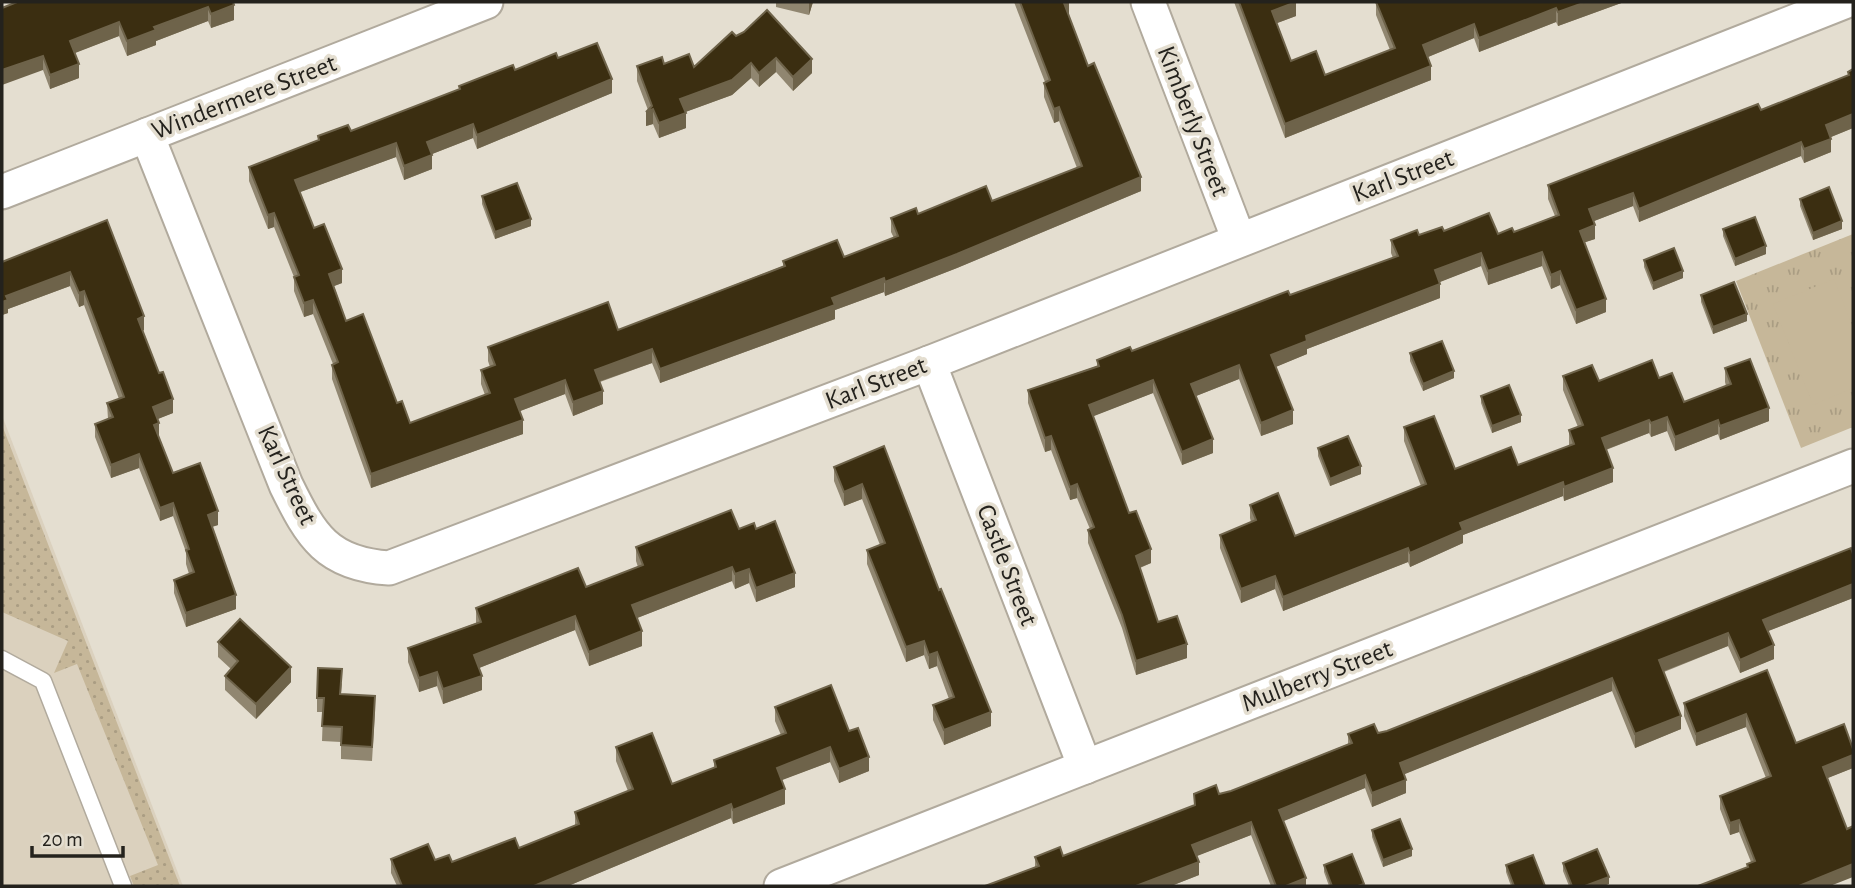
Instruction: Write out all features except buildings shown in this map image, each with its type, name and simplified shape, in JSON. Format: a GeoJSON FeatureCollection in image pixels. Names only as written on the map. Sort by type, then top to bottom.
{"type":"FeatureCollection","features":[{"type":"Feature","properties":{"kind":"street","name":"Windermere Street"},"geometry":{"type":"LineString","coordinates":[[2,192],[486,2]]}},
{"type":"Feature","properties":{"kind":"street","name":"Kimberly Street"},"geometry":{"type":"LineString","coordinates":[[1148,2],[1239,240]]}},
{"type":"Feature","properties":{"kind":"street","name":"Karl Street"},"geometry":{"type":"LineString","coordinates":[[147,135],[305,523],[325,549],[352,562],[388,568],[408,563],[929,363],[1844,2]]}},
{"type":"Feature","properties":{"kind":"street","name":"Castle Street"},"geometry":{"type":"LineString","coordinates":[[929,363],[1085,767]]}},
{"type":"Feature","properties":{"kind":"street","name":"Mulberry Street"},"geometry":{"type":"LineString","coordinates":[[781,886],[1853,466]]}},
{"type":"Feature","properties":{"kind":"lane"},"geometry":{"type":"LineString","coordinates":[[2,659],[43,681],[123,886]]}},
{"type":"Feature","properties":{"kind":"shaded area"},"geometry":{"type":"Polygon","coordinates":[[[3,418],[183,886],[2,886],[3,418]]]}},
{"type":"Feature","properties":{"kind":"green space"},"geometry":{"type":"Polygon","coordinates":[[[1853,234],[1853,427],[1801,448],[1736,281],[1853,234]]]}},
{"type":"Feature","properties":{"kind":"green space"},"geometry":{"type":"Polygon","coordinates":[[[1834,279],[1853,328],[1853,388],[1813,405],[1773,304],[1834,279]]]}},
{"type":"Feature","properties":{"kind":"green space"},"geometry":{"type":"Polygon","coordinates":[[[2,425],[180,886],[134,886],[130,876],[158,865],[77,664],[54,673],[68,641],[2,612],[2,425]]]}}]}
